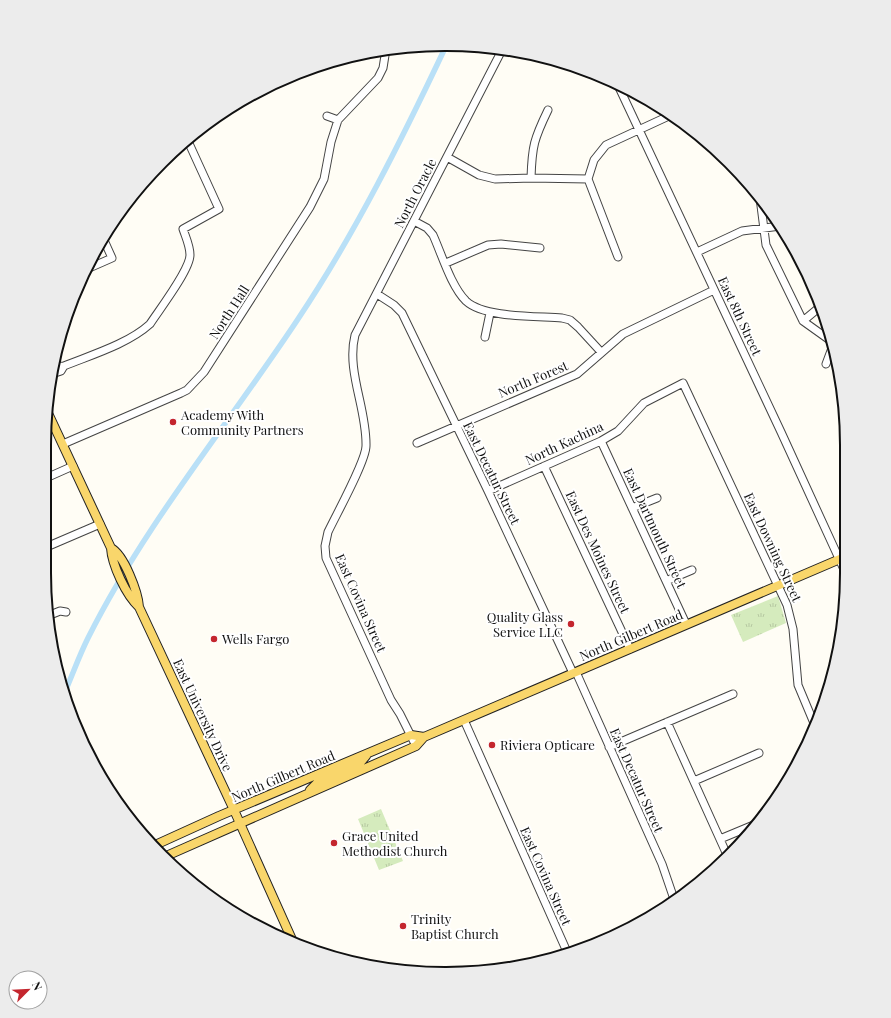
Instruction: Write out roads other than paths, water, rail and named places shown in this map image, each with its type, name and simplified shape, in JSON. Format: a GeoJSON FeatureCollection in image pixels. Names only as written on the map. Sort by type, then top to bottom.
{"type":"FeatureCollection","features":[{"type":"Feature","properties":{"kind":"main road","name":"East University Drive"},"geometry":{"type":"LineString","coordinates":[[52,422],[111,548],[111,558],[130,599],[139,607]]}},
{"type":"Feature","properties":{"kind":"main road","name":"East University Drive"},"geometry":{"type":"LineString","coordinates":[[111,548],[118,551],[138,596],[139,607],[240,823],[290,935]]}},
{"type":"Feature","properties":{"kind":"main road","name":"North Gilbert Road"},"geometry":{"type":"LineString","coordinates":[[170,854],[416,746],[424,737],[840,559]]}},
{"type":"Feature","properties":{"kind":"main road","name":"North Gilbert Road"},"geometry":{"type":"LineString","coordinates":[[159,843],[234,810],[411,736],[424,737]]}},
{"type":"Feature","properties":{"kind":"main road"},"geometry":{"type":"LineString","coordinates":[[340,779],[341,773],[364,760],[368,754]]}},
{"type":"Feature","properties":{"kind":"main road"},"geometry":{"type":"LineString","coordinates":[[307,794],[317,784],[333,775],[335,768]]}},
{"type":"Feature","properties":{"kind":"street","name":"North Oracle"},"geometry":{"type":"LineString","coordinates":[[352,348],[355,335],[500,55]]}},
{"type":"Feature","properties":{"kind":"street","name":"North Hall"},"geometry":{"type":"LineString","coordinates":[[62,444],[187,390],[204,372],[310,207],[324,179],[331,142],[338,120],[378,78],[383,68],[385,56]]}},
{"type":"Feature","properties":{"kind":"street","name":"East 8th Street"},"geometry":{"type":"LineString","coordinates":[[622,93],[638,130],[840,552]]}},
{"type":"Feature","properties":{"kind":"street"},"geometry":{"type":"LineString","coordinates":[[532,178],[532,147],[548,110]]}},
{"type":"Feature","properties":{"kind":"street"},"geometry":{"type":"LineString","coordinates":[[327,116],[338,120]]}},
{"type":"Feature","properties":{"kind":"street"},"geometry":{"type":"LineString","coordinates":[[618,257],[588,179],[594,160],[606,145],[666,117]]}},
{"type":"Feature","properties":{"kind":"street"},"geometry":{"type":"LineString","coordinates":[[59,366],[64,366],[132,337],[150,324],[186,270],[190,257],[189,245],[183,229],[219,210],[190,145]]}},
{"type":"Feature","properties":{"kind":"street"},"geometry":{"type":"LineString","coordinates":[[447,157],[479,175],[495,179],[588,179]]}},
{"type":"Feature","properties":{"kind":"street"},"geometry":{"type":"LineString","coordinates":[[761,209],[763,228],[770,254],[803,321],[825,337]]}},
{"type":"Feature","properties":{"kind":"street"},"geometry":{"type":"LineString","coordinates":[[414,221],[427,228],[457,289],[466,301],[476,309],[490,313],[562,318],[570,320],[601,352]]}},
{"type":"Feature","properties":{"kind":"street"},"geometry":{"type":"LineString","coordinates":[[697,252],[742,231],[774,227]]}},
{"type":"Feature","properties":{"kind":"street"},"geometry":{"type":"LineString","coordinates":[[446,264],[488,245],[500,244],[540,248]]}},
{"type":"Feature","properties":{"kind":"street"},"geometry":{"type":"LineString","coordinates":[[95,266],[112,258],[106,245]]}},
{"type":"Feature","properties":{"kind":"street","name":"North Forest"},"geometry":{"type":"LineString","coordinates":[[417,442],[577,374],[622,334],[714,290]]}},
{"type":"Feature","properties":{"kind":"street","name":"East Decatur Street"},"geometry":{"type":"LineString","coordinates":[[377,294],[394,305],[402,313],[609,747],[662,864],[673,895]]}},
{"type":"Feature","properties":{"kind":"street"},"geometry":{"type":"LineString","coordinates":[[803,321],[816,310]]}},
{"type":"Feature","properties":{"kind":"street"},"geometry":{"type":"LineString","coordinates":[[485,337],[490,313]]}},
{"type":"Feature","properties":{"kind":"street","name":"East Covina Street"},"geometry":{"type":"LineString","coordinates":[[352,348],[366,447],[328,532],[325,546],[326,558],[391,700],[400,714],[416,746]]}},
{"type":"Feature","properties":{"kind":"street"},"geometry":{"type":"LineString","coordinates":[[826,364],[829,355]]}},
{"type":"Feature","properties":{"kind":"street"},"geometry":{"type":"LineString","coordinates":[[59,371],[64,366]]}},
{"type":"Feature","properties":{"kind":"street","name":"North Kachina"},"geometry":{"type":"LineString","coordinates":[[488,491],[601,441],[618,431],[644,403],[683,383]]}},
{"type":"Feature","properties":{"kind":"street","name":"East Downing Street"},"geometry":{"type":"LineString","coordinates":[[683,383],[778,585],[792,623],[798,685],[812,716]]}},
{"type":"Feature","properties":{"kind":"street","name":"East Dartmouth Street"},"geometry":{"type":"LineString","coordinates":[[601,441],[686,624]]}},
{"type":"Feature","properties":{"kind":"street"},"geometry":{"type":"LineString","coordinates":[[51,476],[73,466]]}},
{"type":"Feature","properties":{"kind":"street","name":"East Des Moines Street"},"geometry":{"type":"LineString","coordinates":[[544,466],[630,649]]}},
{"type":"Feature","properties":{"kind":"street"},"geometry":{"type":"LineString","coordinates":[[632,508],[657,498]]}},
{"type":"Feature","properties":{"kind":"street"},"geometry":{"type":"LineString","coordinates":[[51,545],[100,524]]}},
{"type":"Feature","properties":{"kind":"street"},"geometry":{"type":"LineString","coordinates":[[666,581],[692,570]]}},
{"type":"Feature","properties":{"kind":"street"},"geometry":{"type":"LineString","coordinates":[[53,614],[60,611],[66,612]]}},
{"type":"Feature","properties":{"kind":"street"},"geometry":{"type":"LineString","coordinates":[[609,747],[733,694]]}},
{"type":"Feature","properties":{"kind":"street","name":"East Covina Street"},"geometry":{"type":"LineString","coordinates":[[464,720],[565,948]]}},
{"type":"Feature","properties":{"kind":"street"},"geometry":{"type":"LineString","coordinates":[[668,722],[725,850]]}},
{"type":"Feature","properties":{"kind":"street"},"geometry":{"type":"LineString","coordinates":[[694,781],[759,753]]}},
{"type":"Feature","properties":{"kind":"street"},"geometry":{"type":"LineString","coordinates":[[720,839],[746,828]]}},
{"type":"Feature","properties":{"kind":"waterway"},"geometry":{"type":"LineString","coordinates":[[68,686],[88,638],[135,555],[161,515],[298,319],[339,253],[377,185],[444,51]]}},
{"type":"Feature","properties":{"kind":"place","name":"Academy With Community Partners"},"geometry":{"type":"Point","coordinates":[173,422]}},
{"type":"Feature","properties":{"kind":"place","name":"Quality Glass Service LLC"},"geometry":{"type":"Point","coordinates":[571,624]}},
{"type":"Feature","properties":{"kind":"place","name":"Wells Fargo"},"geometry":{"type":"Point","coordinates":[214,639]}},
{"type":"Feature","properties":{"kind":"place","name":"Riviera Opticare"},"geometry":{"type":"Point","coordinates":[492,745]}},
{"type":"Feature","properties":{"kind":"place","name":"Grace United Methodist Church"},"geometry":{"type":"Point","coordinates":[334,843]}},
{"type":"Feature","properties":{"kind":"place","name":"Trinity Baptist Church"},"geometry":{"type":"Point","coordinates":[403,926]}}]}
